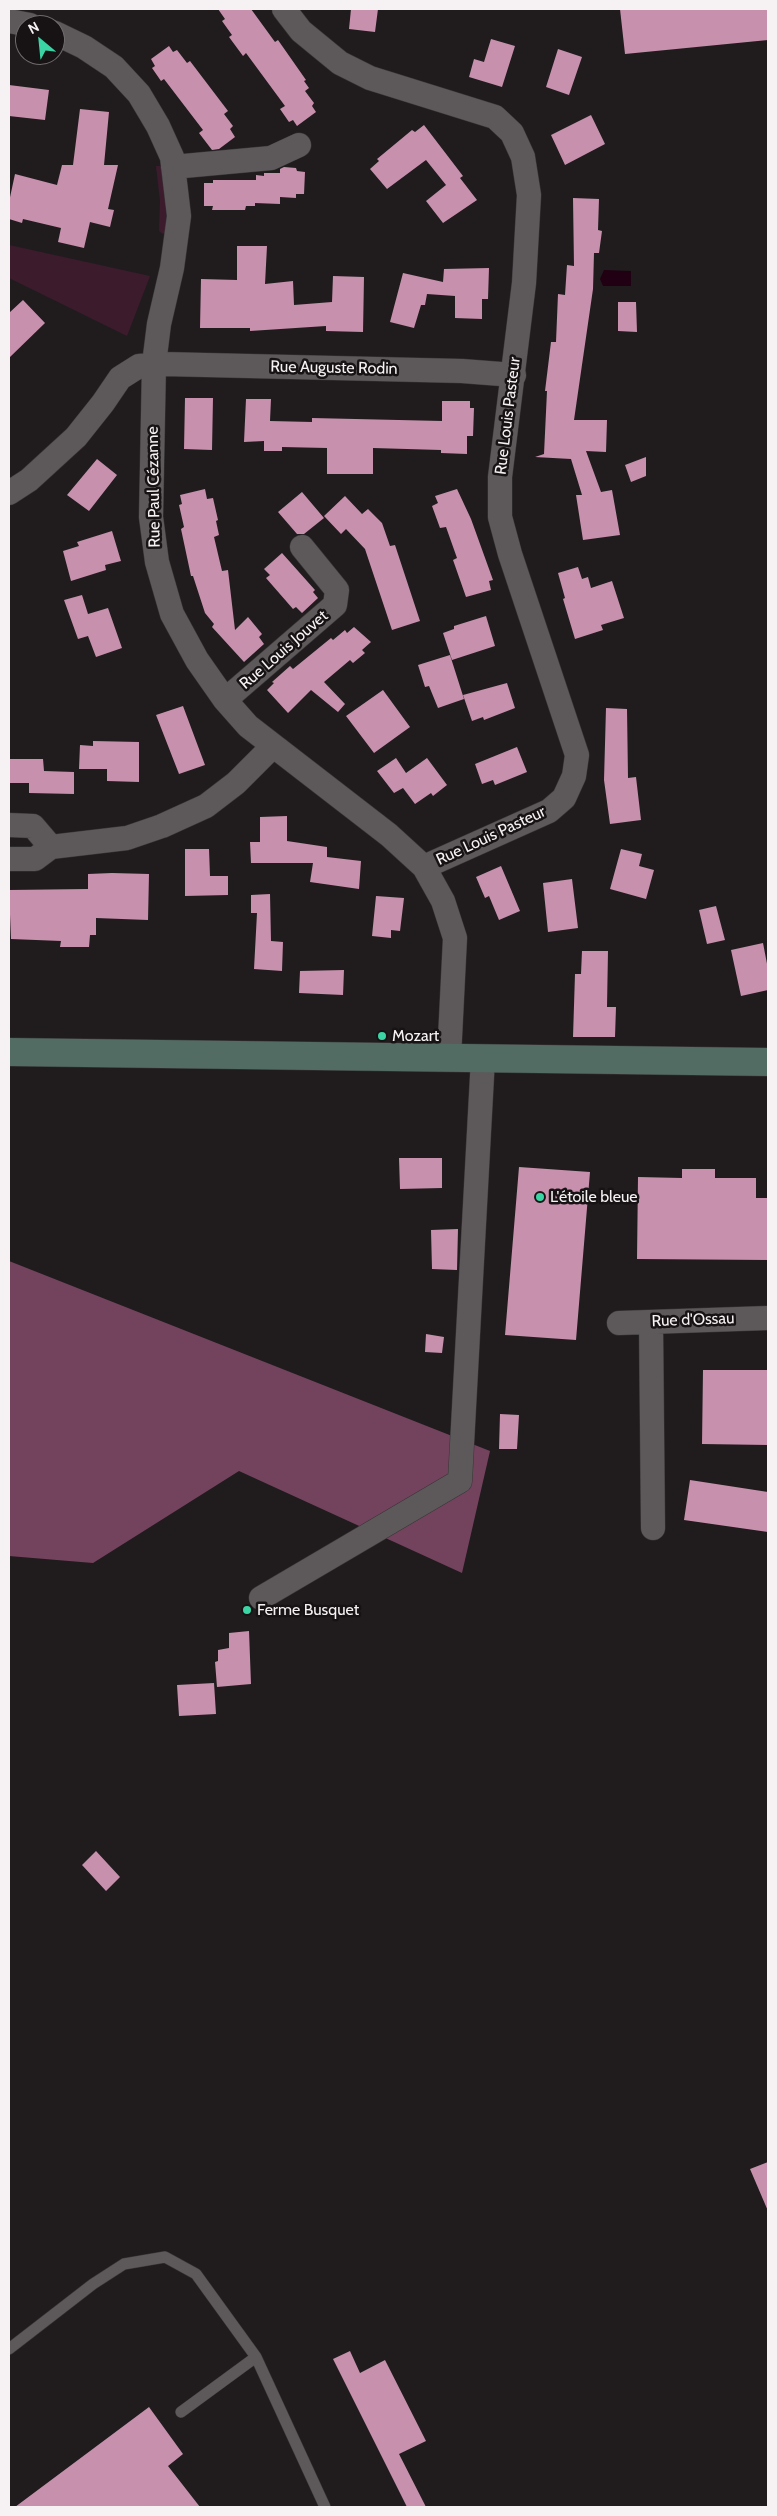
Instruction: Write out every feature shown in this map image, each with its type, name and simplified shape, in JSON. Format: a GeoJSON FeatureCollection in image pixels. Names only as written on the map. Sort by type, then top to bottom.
{"type":"FeatureCollection","features":[{"type":"Feature","properties":{"kind":"main road"},"geometry":{"type":"LineString","coordinates":[[9,1052],[768,1062]]}},
{"type":"Feature","properties":{"kind":"street","name":"Rue Louis Pasteur"},"geometry":{"type":"LineString","coordinates":[[284,9],[301,30],[340,63],[370,78],[495,117],[512,133],[523,158],[529,195],[524,283],[500,477],[500,516],[510,554],[578,755],[574,776],[564,798],[549,810],[424,867]]}},
{"type":"Feature","properties":{"kind":"street","name":"Rue Paul Cézanne"},"geometry":{"type":"LineString","coordinates":[[65,38],[84,47],[114,67],[139,94],[158,126],[172,157],[179,216],[172,268],[158,324],[154,364],[151,517],[157,562],[172,614],[197,660],[224,700],[248,726],[272,747],[389,834],[424,867],[442,902],[455,938],[455,971],[449,1058]]}},
{"type":"Feature","properties":{"kind":"street"},"geometry":{"type":"LineString","coordinates":[[173,167],[271,158],[299,145]]}},
{"type":"Feature","properties":{"kind":"street","name":"Rue Auguste Rodin"},"geometry":{"type":"LineString","coordinates":[[9,493],[28,480],[76,437],[120,378],[139,366],[154,364],[462,371],[514,375]]}},
{"type":"Feature","properties":{"kind":"street","name":"Rue Louis Jouvet"},"geometry":{"type":"LineString","coordinates":[[224,700],[335,605],[337,590],[302,547]]}},
{"type":"Feature","properties":{"kind":"street"},"geometry":{"type":"LineString","coordinates":[[9,859],[35,859],[51,847],[127,838],[162,826],[206,806],[236,783],[272,747]]}},
{"type":"Feature","properties":{"kind":"street"},"geometry":{"type":"LineString","coordinates":[[9,825],[33,826],[51,847]]}},
{"type":"Feature","properties":{"kind":"street"},"geometry":{"type":"LineString","coordinates":[[261,1598],[460,1481],[483,1058]]}},
{"type":"Feature","properties":{"kind":"street","name":"Rue d'Ossau"},"geometry":{"type":"LineString","coordinates":[[619,1322],[768,1318]]}},
{"type":"Feature","properties":{"kind":"street"},"geometry":{"type":"LineString","coordinates":[[651,1322],[653,1528]]}},
{"type":"Feature","properties":{"kind":"lane"},"geometry":{"type":"LineString","coordinates":[[9,2349],[93,2284],[124,2264],[165,2257],[196,2274],[256,2357],[325,2507]]}},
{"type":"Feature","properties":{"kind":"lane"},"geometry":{"type":"LineString","coordinates":[[181,2412],[256,2357]]}},
{"type":"Feature","properties":{"kind":"shaded area"},"geometry":{"type":"Polygon","coordinates":[[[156,166],[163,166],[168,231],[163,234],[159,231],[160,201],[156,166]]]}},
{"type":"Feature","properties":{"kind":"shaded area"},"geometry":{"type":"Polygon","coordinates":[[[9,245],[150,276],[127,336],[9,278],[9,245]]]}},
{"type":"Feature","properties":{"kind":"shaded area"},"geometry":{"type":"Polygon","coordinates":[[[604,270],[631,271],[631,286],[603,286],[600,279],[604,270]]]}},
{"type":"Feature","properties":{"kind":"shaded area"},"geometry":{"type":"Polygon","coordinates":[[[9,1261],[490,1451],[462,1573],[239,1471],[93,1563],[9,1556],[9,1261]]]}},
{"type":"Feature","properties":{"kind":"building"},"geometry":{"type":"Polygon","coordinates":[[[218,9],[251,9],[275,42],[278,40],[306,80],[304,81],[309,88],[305,91],[314,103],[312,106],[316,112],[297,126],[293,120],[289,122],[280,109],[285,106],[246,53],[243,56],[229,37],[232,35],[222,21],[225,19],[218,9]]]}},
{"type":"Feature","properties":{"kind":"building"},"geometry":{"type":"Polygon","coordinates":[[[351,9],[378,9],[375,32],[349,29],[351,9]]]}},
{"type":"Feature","properties":{"kind":"building"},"geometry":{"type":"Polygon","coordinates":[[[620,9],[768,9],[768,40],[625,54],[620,9]]]}},
{"type":"Feature","properties":{"kind":"building"},"geometry":{"type":"Polygon","coordinates":[[[491,39],[515,46],[502,87],[469,77],[474,59],[484,62],[491,39]]]}},
{"type":"Feature","properties":{"kind":"building"},"geometry":{"type":"Polygon","coordinates":[[[169,46],[173,52],[177,50],[187,63],[190,61],[228,111],[224,114],[233,126],[230,129],[235,137],[219,149],[212,150],[199,133],[203,130],[164,79],[161,81],[152,68],[155,66],[151,59],[169,46]]]}},
{"type":"Feature","properties":{"kind":"building"},"geometry":{"type":"Polygon","coordinates":[[[558,49],[582,57],[569,95],[546,87],[558,49]]]}},
{"type":"Feature","properties":{"kind":"building"},"geometry":{"type":"Polygon","coordinates":[[[9,85],[49,90],[45,120],[9,116],[9,85]]]}},
{"type":"Feature","properties":{"kind":"building"},"geometry":{"type":"Polygon","coordinates":[[[80,109],[109,112],[104,165],[118,165],[108,209],[114,210],[110,227],[90,222],[84,248],[58,242],[61,228],[23,219],[22,223],[9,219],[9,202],[15,174],[57,185],[62,165],[73,165],[80,109]]]}},
{"type":"Feature","properties":{"kind":"building"},"geometry":{"type":"Polygon","coordinates":[[[591,115],[605,144],[565,165],[551,135],[591,115]]]}},
{"type":"Feature","properties":{"kind":"building"},"geometry":{"type":"Polygon","coordinates":[[[424,125],[463,176],[460,178],[477,200],[443,223],[426,201],[446,185],[426,160],[387,189],[370,169],[379,161],[377,159],[412,130],[415,132],[424,125]]]}},
{"type":"Feature","properties":{"kind":"building"},"geometry":{"type":"Polygon","coordinates":[[[284,167],[296,168],[297,171],[305,172],[304,194],[296,194],[296,198],[280,197],[280,204],[255,203],[255,206],[246,206],[245,210],[212,210],[213,206],[204,206],[204,183],[213,183],[213,180],[256,180],[256,175],[264,176],[264,173],[280,173],[280,169],[284,167]]]}},
{"type":"Feature","properties":{"kind":"building"},"geometry":{"type":"Polygon","coordinates":[[[573,198],[599,199],[598,230],[602,231],[599,253],[594,253],[593,289],[574,420],[607,420],[606,452],[586,451],[601,492],[612,490],[620,535],[583,540],[576,495],[582,495],[571,459],[535,457],[544,454],[547,391],[545,391],[551,342],[556,342],[558,294],[565,295],[567,265],[574,266],[573,198]]]}},
{"type":"Feature","properties":{"kind":"building"},"geometry":{"type":"Polygon","coordinates":[[[237,246],[267,246],[265,284],[293,281],[294,305],[332,302],[333,276],[364,277],[363,332],[326,331],[326,326],[250,331],[250,328],[200,328],[201,279],[237,280],[237,246]]]}},
{"type":"Feature","properties":{"kind":"building"},"geometry":{"type":"Polygon","coordinates":[[[489,268],[488,299],[482,299],[482,319],[455,318],[455,296],[427,294],[425,305],[421,305],[414,328],[390,322],[403,273],[443,282],[444,269],[489,268]]]}},
{"type":"Feature","properties":{"kind":"building"},"geometry":{"type":"Polygon","coordinates":[[[23,300],[45,323],[9,358],[9,313],[23,300]]]}},
{"type":"Feature","properties":{"kind":"building"},"geometry":{"type":"Polygon","coordinates":[[[618,302],[636,302],[637,332],[618,331],[618,302]]]}},
{"type":"Feature","properties":{"kind":"building"},"geometry":{"type":"Polygon","coordinates":[[[185,398],[213,398],[212,450],[184,449],[185,398]]]}},
{"type":"Feature","properties":{"kind":"building"},"geometry":{"type":"Polygon","coordinates":[[[246,399],[271,399],[270,421],[312,422],[312,418],[442,421],[442,401],[470,401],[470,408],[474,408],[473,436],[467,436],[467,454],[441,453],[441,450],[373,448],[373,474],[327,474],[327,448],[282,447],[282,451],[264,451],[264,441],[244,442],[246,399]]]}},
{"type":"Feature","properties":{"kind":"building"},"geometry":{"type":"Polygon","coordinates":[[[646,457],[646,476],[631,482],[625,465],[646,457]]]}},
{"type":"Feature","properties":{"kind":"building"},"geometry":{"type":"Polygon","coordinates":[[[97,459],[117,475],[89,511],[67,495],[97,459]]]}},
{"type":"Feature","properties":{"kind":"building"},"geometry":{"type":"Polygon","coordinates":[[[205,489],[207,499],[213,498],[218,520],[216,521],[219,535],[214,537],[222,571],[228,570],[235,630],[248,617],[262,634],[259,637],[264,644],[244,662],[212,627],[214,624],[205,613],[193,576],[191,576],[181,529],[184,527],[179,505],[182,504],[180,495],[205,489]]]}},
{"type":"Feature","properties":{"kind":"building"},"geometry":{"type":"Polygon","coordinates":[[[457,489],[471,519],[493,580],[489,581],[491,590],[466,597],[453,560],[457,558],[446,527],[440,528],[432,506],[438,503],[435,496],[457,489]]]}},
{"type":"Feature","properties":{"kind":"building"},"geometry":{"type":"Polygon","coordinates":[[[302,492],[324,518],[304,534],[297,534],[278,512],[302,492]]]}},
{"type":"Feature","properties":{"kind":"building"},"geometry":{"type":"Polygon","coordinates":[[[345,496],[362,514],[368,509],[382,523],[390,546],[395,545],[420,621],[392,630],[365,549],[346,529],[341,534],[324,516],[345,496]]]}},
{"type":"Feature","properties":{"kind":"building"},"geometry":{"type":"Polygon","coordinates":[[[112,531],[121,561],[105,565],[106,570],[71,581],[63,551],[79,546],[77,542],[112,531]]]}},
{"type":"Feature","properties":{"kind":"building"},"geometry":{"type":"Polygon","coordinates":[[[282,553],[315,590],[313,592],[318,598],[302,613],[296,607],[293,609],[266,578],[270,575],[264,569],[282,553]]]}},
{"type":"Feature","properties":{"kind":"building"},"geometry":{"type":"Polygon","coordinates":[[[578,567],[582,579],[588,577],[591,588],[612,581],[624,618],[601,625],[603,630],[575,639],[563,599],[565,598],[558,573],[578,567]]]}},
{"type":"Feature","properties":{"kind":"building"},"geometry":{"type":"Polygon","coordinates":[[[82,595],[88,614],[108,608],[122,648],[96,657],[88,636],[78,639],[64,600],[82,595]]]}},
{"type":"Feature","properties":{"kind":"building"},"geometry":{"type":"Polygon","coordinates":[[[486,616],[495,646],[452,660],[443,633],[454,629],[454,626],[486,616]]]}},
{"type":"Feature","properties":{"kind":"building"},"geometry":{"type":"Polygon","coordinates":[[[354,627],[371,642],[362,650],[365,653],[353,663],[350,660],[324,682],[345,704],[338,712],[311,690],[288,713],[267,690],[274,683],[272,682],[290,666],[293,669],[331,638],[333,640],[345,630],[347,633],[354,627]]]}},
{"type":"Feature","properties":{"kind":"building"},"geometry":{"type":"Polygon","coordinates":[[[450,655],[464,699],[438,708],[429,686],[425,687],[418,665],[450,655]]]}},
{"type":"Feature","properties":{"kind":"building"},"geometry":{"type":"Polygon","coordinates":[[[507,683],[515,708],[484,720],[483,717],[472,721],[463,695],[507,683]]]}},
{"type":"Feature","properties":{"kind":"building"},"geometry":{"type":"Polygon","coordinates":[[[383,690],[410,727],[374,753],[346,716],[383,690]]]}},
{"type":"Feature","properties":{"kind":"building"},"geometry":{"type":"Polygon","coordinates":[[[183,706],[205,765],[179,774],[156,715],[183,706]]]}},
{"type":"Feature","properties":{"kind":"building"},"geometry":{"type":"Polygon","coordinates":[[[606,708],[627,709],[628,778],[636,777],[641,820],[610,824],[604,780],[606,708]]]}},
{"type":"Feature","properties":{"kind":"building"},"geometry":{"type":"Polygon","coordinates":[[[93,741],[139,742],[139,782],[107,781],[107,769],[79,769],[80,745],[93,746],[93,741]]]}},
{"type":"Feature","properties":{"kind":"building"},"geometry":{"type":"Polygon","coordinates":[[[517,747],[527,772],[495,785],[493,780],[482,784],[475,764],[517,747]]]}},
{"type":"Feature","properties":{"kind":"building"},"geometry":{"type":"Polygon","coordinates":[[[396,758],[406,773],[427,758],[447,785],[433,796],[431,793],[415,804],[403,788],[394,793],[377,771],[396,758]]]}},
{"type":"Feature","properties":{"kind":"building"},"geometry":{"type":"Polygon","coordinates":[[[9,759],[43,759],[44,771],[74,772],[74,794],[29,793],[29,783],[9,783],[9,759]]]}},
{"type":"Feature","properties":{"kind":"building"},"geometry":{"type":"Polygon","coordinates":[[[287,816],[287,841],[327,847],[327,857],[361,861],[359,889],[310,882],[313,863],[251,863],[250,842],[260,842],[260,817],[287,816]]]}},
{"type":"Feature","properties":{"kind":"building"},"geometry":{"type":"Polygon","coordinates":[[[185,849],[209,849],[210,876],[228,876],[228,895],[185,896],[185,849]]]}},
{"type":"Feature","properties":{"kind":"building"},"geometry":{"type":"Polygon","coordinates":[[[621,849],[642,854],[639,866],[654,870],[646,899],[610,889],[621,849]]]}},
{"type":"Feature","properties":{"kind":"building"},"geometry":{"type":"Polygon","coordinates":[[[501,866],[520,911],[499,920],[489,896],[485,898],[476,877],[501,866]]]}},
{"type":"Feature","properties":{"kind":"building"},"geometry":{"type":"Polygon","coordinates":[[[88,874],[149,874],[148,920],[96,918],[96,935],[90,935],[89,947],[60,947],[61,941],[11,939],[9,890],[88,889],[88,874]]]}},
{"type":"Feature","properties":{"kind":"building"},"geometry":{"type":"Polygon","coordinates":[[[572,879],[578,928],[548,932],[543,883],[572,879]]]}},
{"type":"Feature","properties":{"kind":"building"},"geometry":{"type":"Polygon","coordinates":[[[270,894],[271,941],[283,942],[282,971],[254,969],[257,913],[251,913],[251,895],[270,894]]]}},
{"type":"Feature","properties":{"kind":"building"},"geometry":{"type":"Polygon","coordinates":[[[376,896],[404,898],[400,931],[391,930],[391,938],[372,936],[376,896]]]}},
{"type":"Feature","properties":{"kind":"building"},"geometry":{"type":"Polygon","coordinates":[[[716,906],[725,940],[707,944],[699,910],[716,906]]]}},
{"type":"Feature","properties":{"kind":"building"},"geometry":{"type":"Polygon","coordinates":[[[763,943],[768,969],[768,990],[741,996],[731,950],[763,943]]]}},
{"type":"Feature","properties":{"kind":"building"},"geometry":{"type":"Polygon","coordinates":[[[582,951],[608,951],[607,1007],[616,1007],[615,1037],[573,1037],[575,974],[581,974],[582,951]]]}},
{"type":"Feature","properties":{"kind":"building"},"geometry":{"type":"Polygon","coordinates":[[[344,970],[343,995],[299,993],[300,971],[344,970]]]}},
{"type":"Feature","properties":{"kind":"building"},"geometry":{"type":"Polygon","coordinates":[[[399,1158],[442,1158],[442,1188],[400,1189],[399,1158]]]}},
{"type":"Feature","properties":{"kind":"building"},"geometry":{"type":"Polygon","coordinates":[[[519,1167],[590,1172],[576,1340],[505,1335],[519,1167]]]}},
{"type":"Feature","properties":{"kind":"building"},"geometry":{"type":"Polygon","coordinates":[[[682,1169],[715,1169],[715,1178],[756,1178],[756,1198],[768,1198],[768,1260],[637,1259],[638,1177],[682,1178],[682,1169]]]}},
{"type":"Feature","properties":{"kind":"building"},"geometry":{"type":"Polygon","coordinates":[[[458,1229],[457,1270],[432,1269],[431,1230],[458,1229]]]}},
{"type":"Feature","properties":{"kind":"building"},"geometry":{"type":"Polygon","coordinates":[[[426,1334],[444,1337],[442,1353],[425,1352],[426,1334]]]}},
{"type":"Feature","properties":{"kind":"building"},"geometry":{"type":"Polygon","coordinates":[[[703,1370],[768,1370],[768,1445],[702,1444],[703,1370]]]}},
{"type":"Feature","properties":{"kind":"building"},"geometry":{"type":"Polygon","coordinates":[[[500,1414],[519,1415],[517,1449],[499,1449],[500,1414]]]}},
{"type":"Feature","properties":{"kind":"building"},"geometry":{"type":"Polygon","coordinates":[[[690,1480],[768,1492],[768,1532],[684,1520],[690,1480]]]}},
{"type":"Feature","properties":{"kind":"building"},"geometry":{"type":"Polygon","coordinates":[[[249,1631],[251,1684],[217,1687],[215,1662],[218,1661],[218,1650],[229,1648],[229,1633],[249,1631]]]}},
{"type":"Feature","properties":{"kind":"building"},"geometry":{"type":"Polygon","coordinates":[[[214,1683],[216,1714],[179,1716],[177,1685],[214,1683]]]}},
{"type":"Feature","properties":{"kind":"building"},"geometry":{"type":"Polygon","coordinates":[[[96,1851],[120,1877],[106,1891],[82,1865],[96,1851]]]}},
{"type":"Feature","properties":{"kind":"building"},"geometry":{"type":"Polygon","coordinates":[[[768,2162],[768,2211],[750,2169],[768,2162]]]}},
{"type":"Feature","properties":{"kind":"building"},"geometry":{"type":"Polygon","coordinates":[[[350,2351],[360,2373],[385,2360],[426,2441],[399,2454],[426,2507],[407,2507],[333,2359],[350,2351]]]}},
{"type":"Feature","properties":{"kind":"building"},"geometry":{"type":"Polygon","coordinates":[[[149,2407],[183,2454],[168,2466],[200,2507],[15,2507],[149,2407]]]}},
{"type":"Feature","properties":{"kind":"place","name":"Mozart"},"geometry":{"type":"Point","coordinates":[382,1036]}},
{"type":"Feature","properties":{"kind":"place","name":"L'étoile bleue"},"geometry":{"type":"Point","coordinates":[540,1197]}},
{"type":"Feature","properties":{"kind":"place","name":"Ferme Busquet"},"geometry":{"type":"Point","coordinates":[247,1610]}}]}
